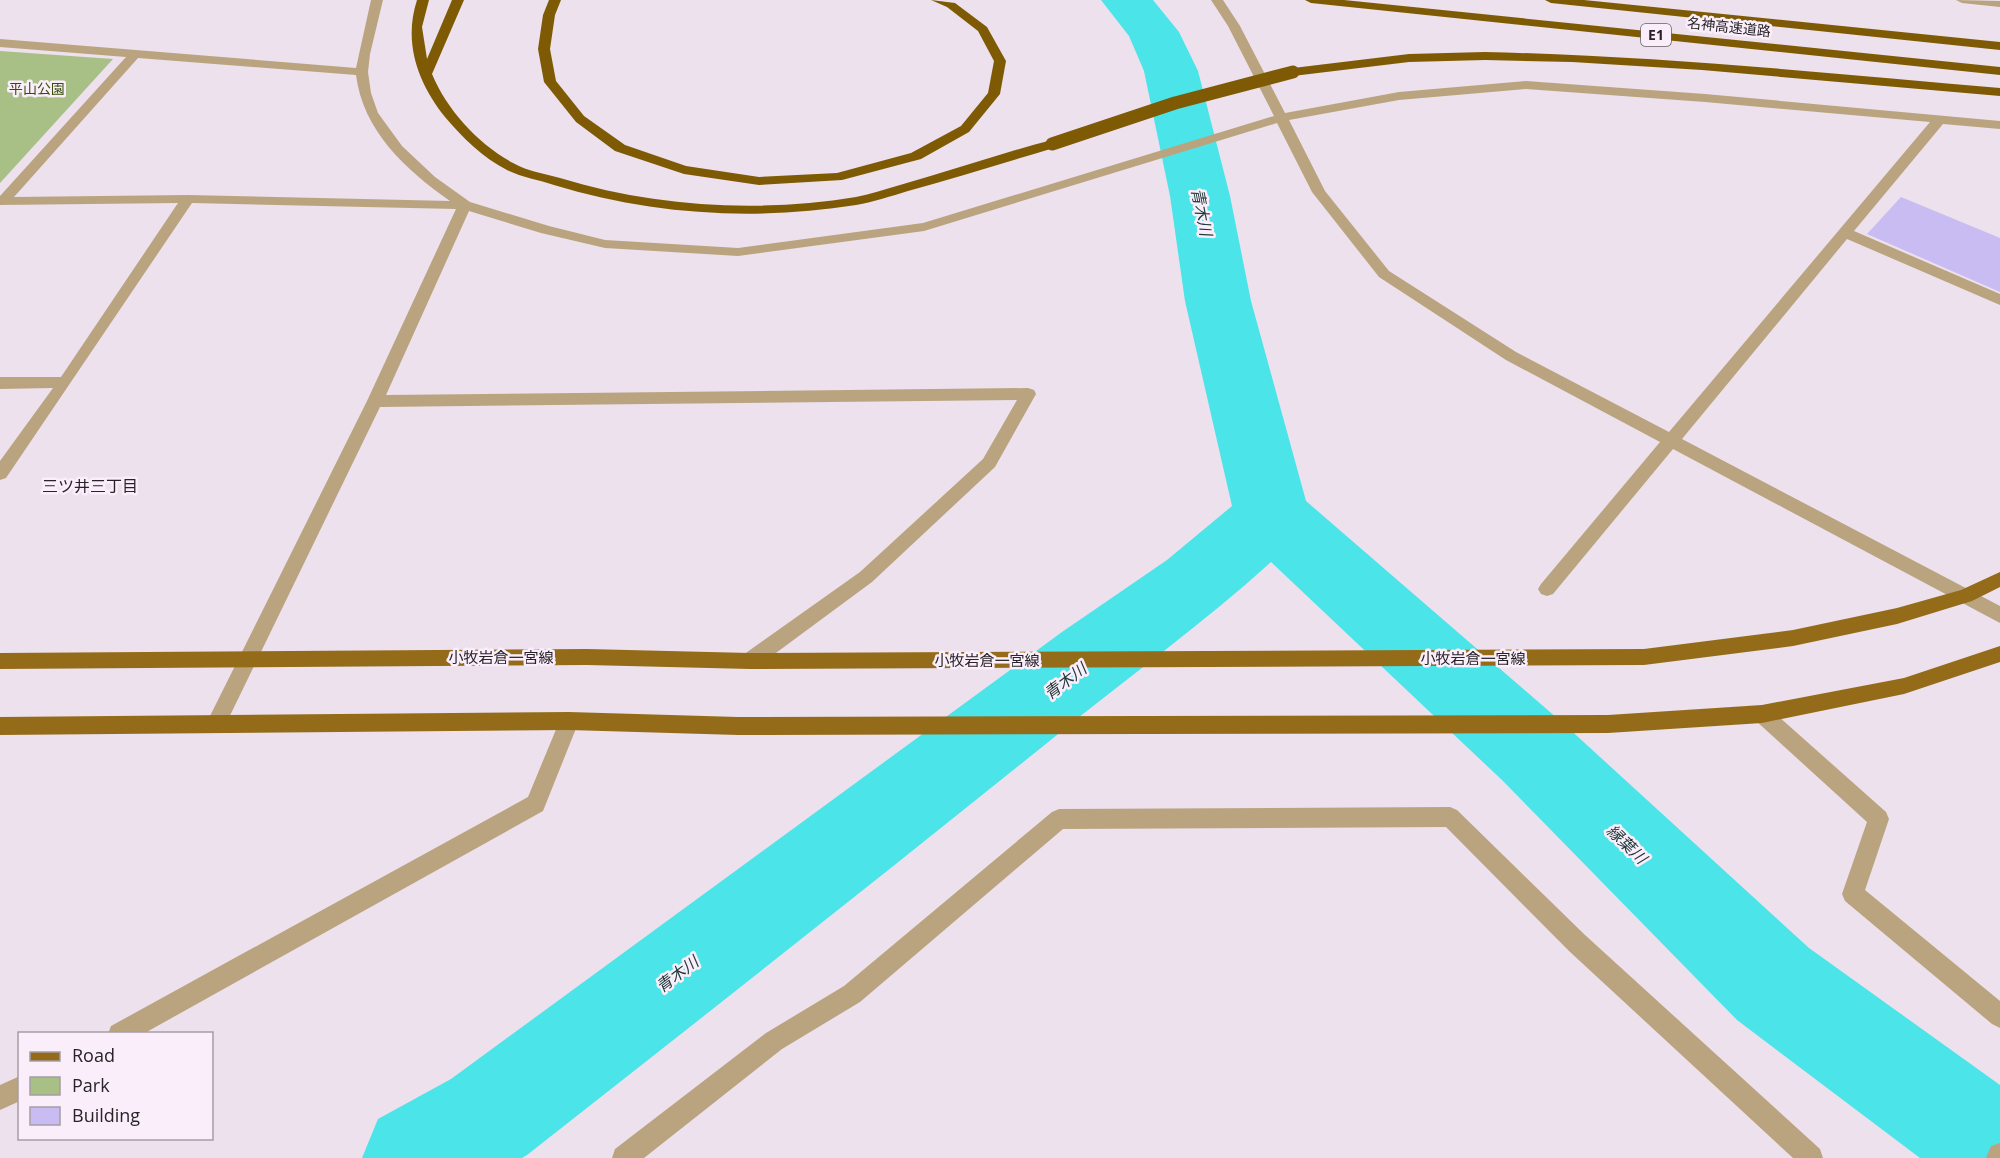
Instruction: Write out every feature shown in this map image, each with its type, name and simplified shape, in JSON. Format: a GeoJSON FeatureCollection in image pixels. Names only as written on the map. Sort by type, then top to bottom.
{"type":"FeatureCollection","features":[{"type":"Feature","properties":{"kind":"highway"},"geometry":{"type":"LineString","coordinates":[[423,0],[416,41],[425,76],[446,110],[469,135],[510,166],[577,189],[640,200],[709,208],[786,208],[857,201],[943,178],[1175,103],[1293,72],[1409,58],[1485,56],[1572,58],[1702,66],[2000,92]]}},
{"type":"Feature","properties":{"kind":"highway"},"geometry":{"type":"LineString","coordinates":[[425,76],[458,0]]}},
{"type":"Feature","properties":{"kind":"highway"},"geometry":{"type":"LineString","coordinates":[[555,0],[549,15],[544,49],[550,82],[580,119],[620,148],[684,170],[759,181],[837,177],[915,156],[965,129],[994,94],[1000,61],[983,29],[951,5],[938,0]]}},
{"type":"Feature","properties":{"kind":"highway","name":"名神高速道路"},"geometry":{"type":"LineString","coordinates":[[1311,0],[2000,71]]}},
{"type":"Feature","properties":{"kind":"highway","name":"名神高速道路"},"geometry":{"type":"LineString","coordinates":[[1551,0],[2000,45]]}},
{"type":"Feature","properties":{"kind":"highway"},"geometry":{"type":"LineString","coordinates":[[1651,0],[2000,36]]}},
{"type":"Feature","properties":{"kind":"main road","name":"小牧岩倉一宮線"},"geometry":{"type":"LineString","coordinates":[[0,661],[587,657],[750,661],[1644,657],[1793,638],[1897,616],[1966,596],[2000,579]]}},
{"type":"Feature","properties":{"kind":"main road"},"geometry":{"type":"LineString","coordinates":[[0,726],[570,722],[738,726],[1608,724],[1762,714],[1904,686],[2000,654]]}},
{"type":"Feature","properties":{"kind":"street"},"geometry":{"type":"LineString","coordinates":[[377,0],[362,72],[374,118],[397,147],[437,186],[465,205]]}},
{"type":"Feature","properties":{"kind":"street"},"geometry":{"type":"LineString","coordinates":[[1217,0],[1234,26],[1319,192],[1384,274],[1510,356],[2000,615]]}},
{"type":"Feature","properties":{"kind":"street"},"geometry":{"type":"LineString","coordinates":[[1962,0],[2000,4]]}},
{"type":"Feature","properties":{"kind":"street"},"geometry":{"type":"LineString","coordinates":[[0,43],[362,72]]}},
{"type":"Feature","properties":{"kind":"street"},"geometry":{"type":"LineString","coordinates":[[2,201],[135,54]]}},
{"type":"Feature","properties":{"kind":"street"},"geometry":{"type":"LineString","coordinates":[[2,201],[188,199],[465,205],[546,230],[604,244],[738,252],[924,227],[1280,118],[1399,96],[1526,85],[1705,98],[2000,125]]}},
{"type":"Feature","properties":{"kind":"street"},"geometry":{"type":"LineString","coordinates":[[1547,588],[1940,119]]}},
{"type":"Feature","properties":{"kind":"street"},"geometry":{"type":"LineString","coordinates":[[0,474],[188,199]]}},
{"type":"Feature","properties":{"kind":"street"},"geometry":{"type":"LineString","coordinates":[[216,724],[375,401],[465,205]]}},
{"type":"Feature","properties":{"kind":"street"},"geometry":{"type":"LineString","coordinates":[[1845,233],[2000,300]]}},
{"type":"Feature","properties":{"kind":"street"},"geometry":{"type":"LineString","coordinates":[[0,383],[65,382]]}},
{"type":"Feature","properties":{"kind":"street"},"geometry":{"type":"LineString","coordinates":[[375,401],[1028,394],[988,463],[866,577],[750,661]]}},
{"type":"Feature","properties":{"kind":"street"},"geometry":{"type":"LineString","coordinates":[[1762,714],[1879,819],[1853,894],[2000,1016]]}},
{"type":"Feature","properties":{"kind":"street"},"geometry":{"type":"LineString","coordinates":[[123,1032],[536,804],[570,722]]}},
{"type":"Feature","properties":{"kind":"street"},"geometry":{"type":"LineString","coordinates":[[624,1158],[774,1041],[852,994],[1059,819],[1450,817],[1577,943],[1811,1158]]}},
{"type":"Feature","properties":{"kind":"street"},"geometry":{"type":"LineString","coordinates":[[0,1098],[18,1089]]}},
{"type":"Feature","properties":{"kind":"green space","name":"平山公園"},"geometry":{"type":"Polygon","coordinates":[[[0,51],[113,59],[0,183],[0,51]]]}},
{"type":"Feature","properties":{"kind":"building"},"geometry":{"type":"Polygon","coordinates":[[[1901,197],[2000,238],[2000,292],[1867,234],[1901,197]]]}},
{"type":"Feature","properties":{"kind":"waterway","name":"青木川"},"geometry":{"type":"LineString","coordinates":[[1126,0],[1153,32],[1171,71],[1200,196],[1218,301],[1272,516]]}},
{"type":"Feature","properties":{"kind":"waterway","name":"青木川"},"geometry":{"type":"LineString","coordinates":[[417,1158],[489,1117],[790,890],[1092,657],[1195,583],[1272,516]]}},
{"type":"Feature","properties":{"kind":"waterway","name":"縁葉川"},"geometry":{"type":"LineString","coordinates":[[1272,516],[1534,753],[1773,984],[2000,1151]]}},
{"type":"Feature","properties":{"kind":"district","name":"三ツ井三丁目"},"geometry":{"type":"Point","coordinates":[90,486]}}]}
